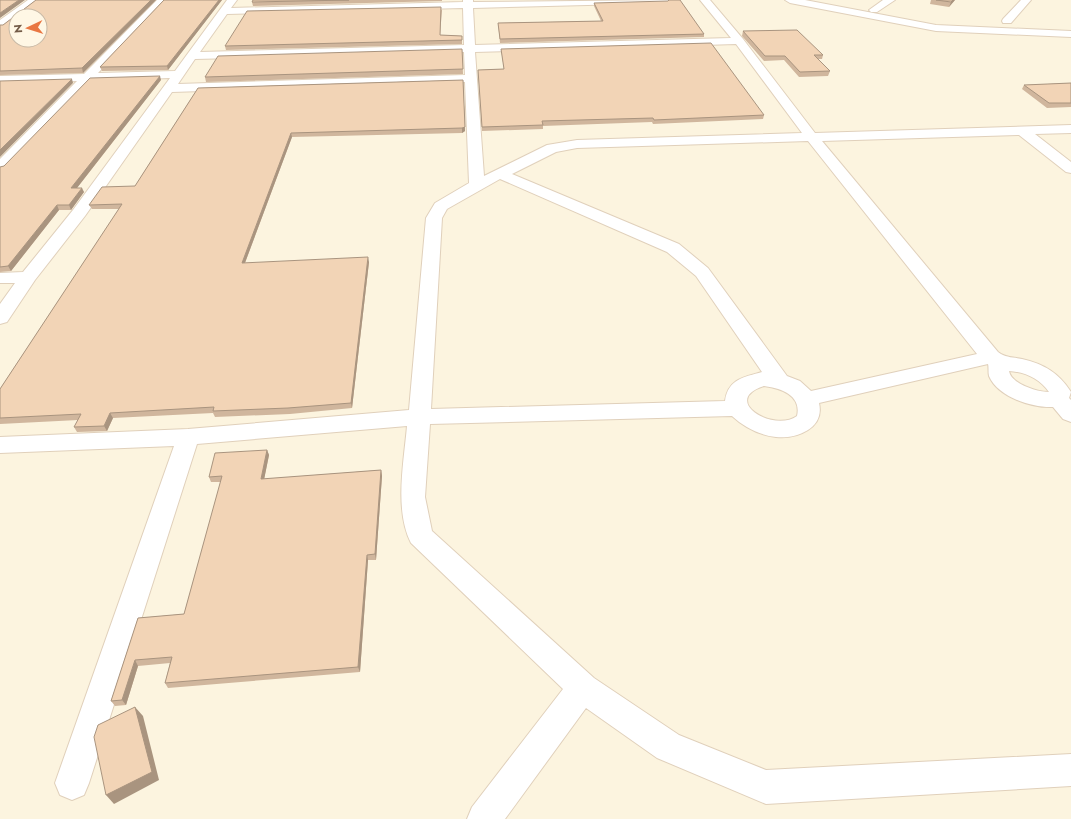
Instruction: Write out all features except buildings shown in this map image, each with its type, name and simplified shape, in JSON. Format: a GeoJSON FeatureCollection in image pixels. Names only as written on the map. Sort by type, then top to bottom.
{"type":"FeatureCollection","features":[{"type":"Feature","properties":{"kind":"street"},"geometry":{"type":"LineString","coordinates":[[0,25],[34,0]]}},
{"type":"Feature","properties":{"kind":"street"},"geometry":{"type":"LineString","coordinates":[[0,167],[162,0]]}},
{"type":"Feature","properties":{"kind":"street"},"geometry":{"type":"LineString","coordinates":[[0,318],[28,277],[79,213],[229,5],[666,0]]}},
{"type":"Feature","properties":{"kind":"street"},"geometry":{"type":"LineString","coordinates":[[705,0],[739,41],[811,136],[997,361],[999,366],[999,375],[1014,388],[1027,396],[1050,401],[1064,407]]}},
{"type":"Feature","properties":{"kind":"street"},"geometry":{"type":"LineString","coordinates":[[790,0],[936,28],[1071,34]]}},
{"type":"Feature","properties":{"kind":"street"},"geometry":{"type":"LineString","coordinates":[[838,0],[874,10],[934,18],[977,22],[1023,21]]}},
{"type":"Feature","properties":{"kind":"street"},"geometry":{"type":"LineString","coordinates":[[874,10],[890,0]]}},
{"type":"Feature","properties":{"kind":"street"},"geometry":{"type":"LineString","coordinates":[[1007,21],[1026,0]]}},
{"type":"Feature","properties":{"kind":"street"},"geometry":{"type":"LineString","coordinates":[[468,2],[477,185]]}},
{"type":"Feature","properties":{"kind":"street"},"geometry":{"type":"LineString","coordinates":[[192,56],[739,41]]}},
{"type":"Feature","properties":{"kind":"street"},"geometry":{"type":"LineString","coordinates":[[0,80],[179,74]]}},
{"type":"Feature","properties":{"kind":"street"},"geometry":{"type":"LineString","coordinates":[[169,88],[471,78]]}},
{"type":"Feature","properties":{"kind":"street"},"geometry":{"type":"LineString","coordinates":[[1071,129],[577,144],[552,148],[477,185],[441,206],[434,218],[413,496],[420,536],[583,688],[668,747],[766,787],[1071,770]]}},
{"type":"Feature","properties":{"kind":"street"},"geometry":{"type":"LineString","coordinates":[[1024,131],[1071,169]]}},
{"type":"Feature","properties":{"kind":"street"},"geometry":{"type":"LineString","coordinates":[[500,174],[673,248],[702,272],[780,382]]}},
{"type":"Feature","properties":{"kind":"street"},"geometry":{"type":"LineString","coordinates":[[0,278],[28,277]]}},
{"type":"Feature","properties":{"kind":"street"},"geometry":{"type":"LineString","coordinates":[[806,399],[997,361],[1016,364],[1037,370],[1056,384],[1064,407]]}},
{"type":"Feature","properties":{"kind":"street"},"geometry":{"type":"LineString","coordinates":[[763,379],[780,382],[792,386],[806,399],[810,405],[809,415],[802,424],[790,429],[774,429],[758,425],[745,417],[738,408],[735,397],[739,388],[749,382],[763,379]]}},
{"type":"Feature","properties":{"kind":"street"},"geometry":{"type":"LineString","coordinates":[[0,445],[188,437],[418,417],[738,408]]}},
{"type":"Feature","properties":{"kind":"street"},"geometry":{"type":"LineString","coordinates":[[72,783],[188,437]]}},
{"type":"Feature","properties":{"kind":"street"},"geometry":{"type":"LineString","coordinates":[[484,819],[583,688]]}}]}
